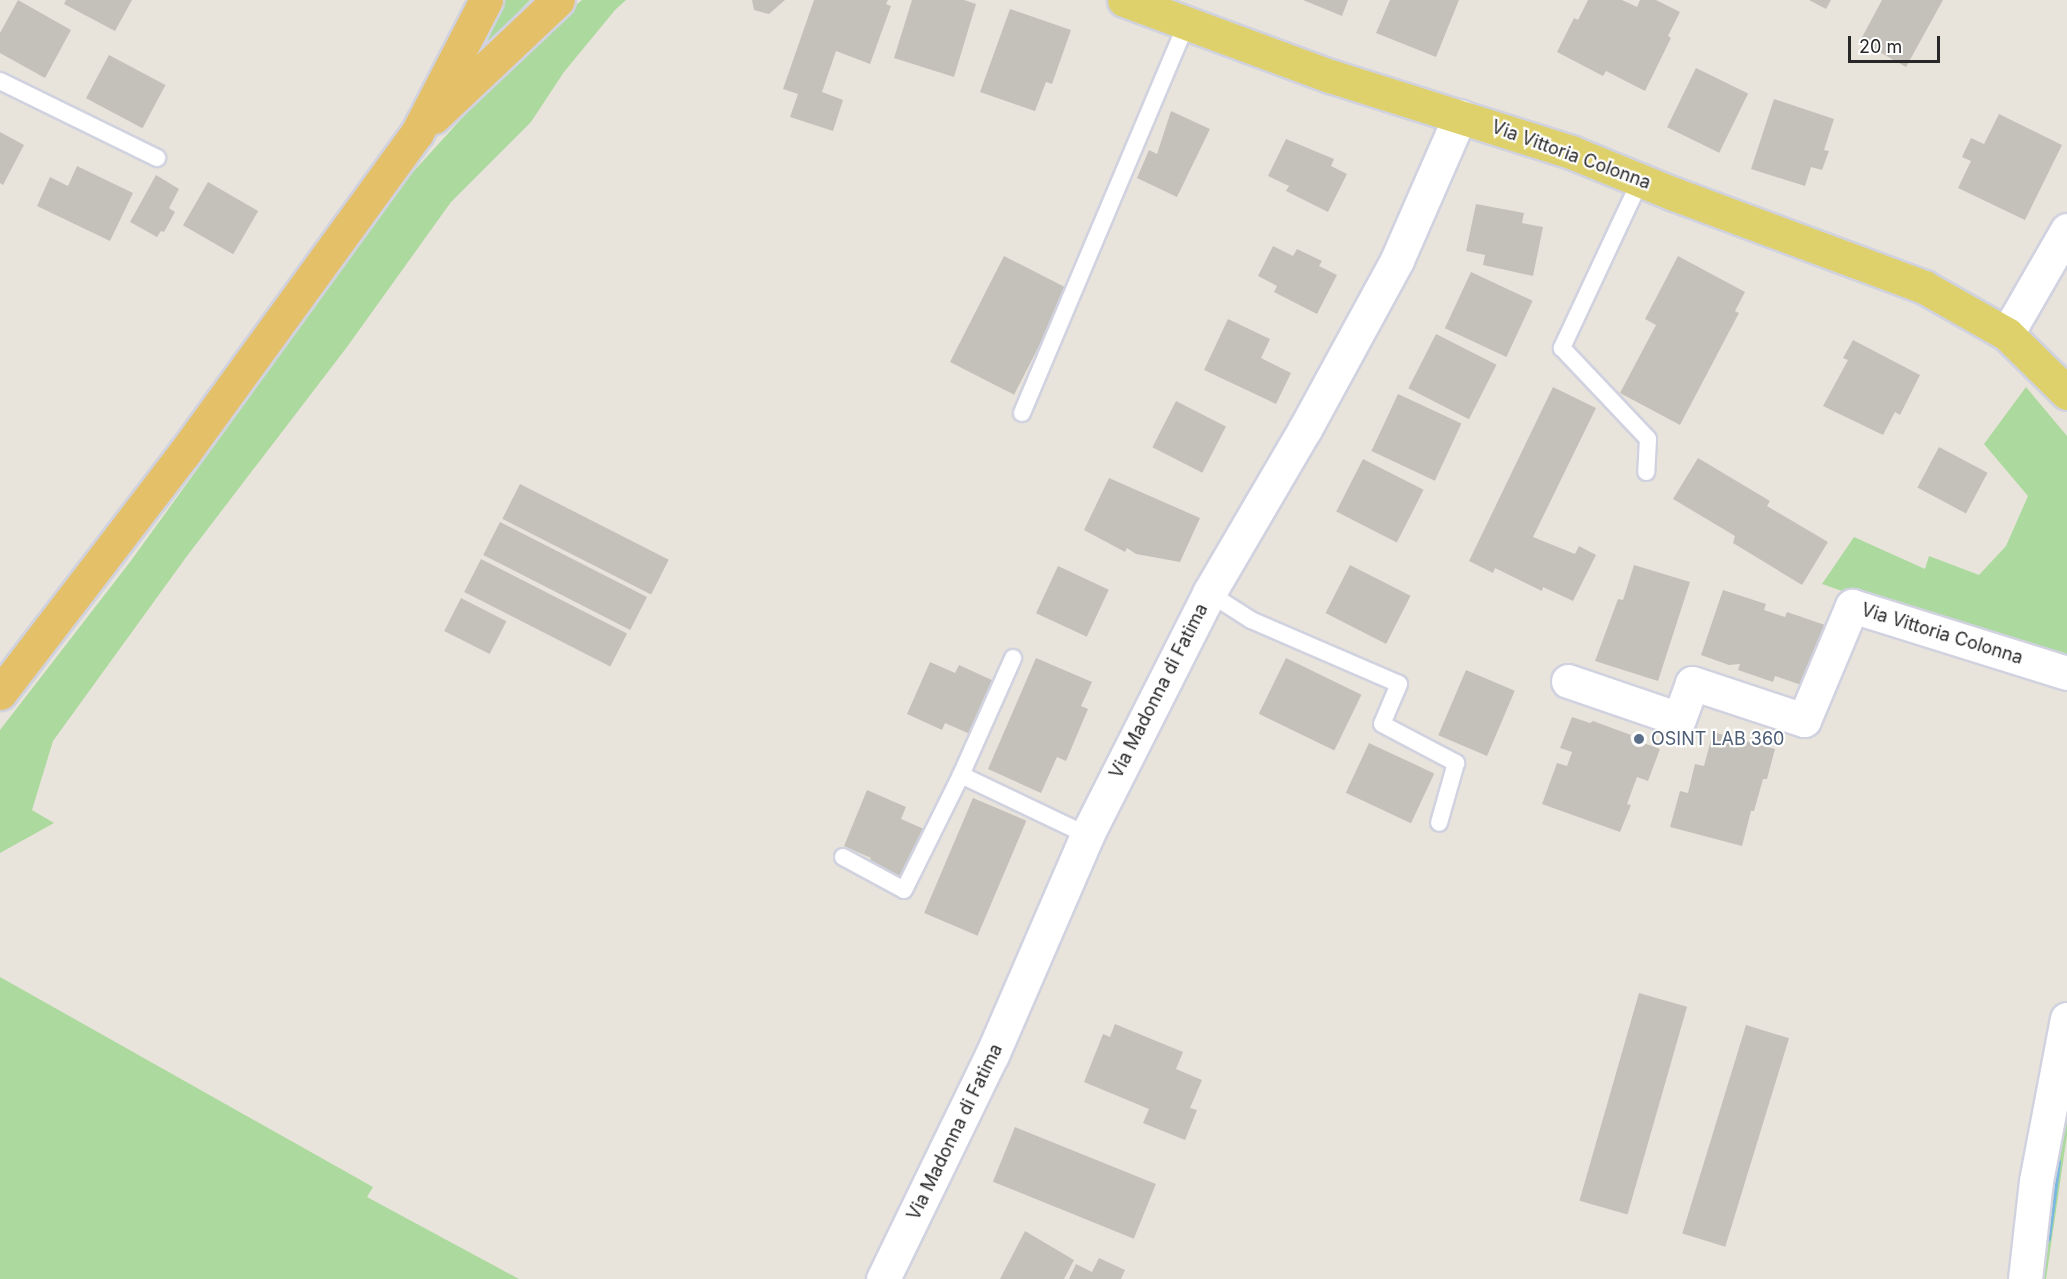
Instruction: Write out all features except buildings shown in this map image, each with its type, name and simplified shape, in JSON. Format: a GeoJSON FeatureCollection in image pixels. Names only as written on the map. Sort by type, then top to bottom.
{"type":"FeatureCollection","features":[{"type":"Feature","properties":{"kind":"highway"},"geometry":{"type":"LineString","coordinates":[[0,693],[185,452],[417,132],[486,0]]}},
{"type":"Feature","properties":{"kind":"highway"},"geometry":{"type":"LineString","coordinates":[[417,132],[558,0]]}},
{"type":"Feature","properties":{"kind":"main road","name":"Via Vittoria Colonna"},"geometry":{"type":"LineString","coordinates":[[1124,0],[1176,13],[1330,76],[1571,152],[1674,194],[1924,287],[2007,334],[2067,393]]}},
{"type":"Feature","properties":{"kind":"street","name":"Via Madonna di Fatima"},"geometry":{"type":"LineString","coordinates":[[883,1279],[992,1056],[1087,835],[1209,593],[1305,429],[1397,260],[1460,116]]}},
{"type":"Feature","properties":{"kind":"street"},"geometry":{"type":"LineString","coordinates":[[2007,334],[2067,230]]}},
{"type":"Feature","properties":{"kind":"street","name":"Via Vittoria Colonna"},"geometry":{"type":"LineString","coordinates":[[1568,681],[1679,719],[1692,683],[1804,720],[1852,606],[2067,673]]}},
{"type":"Feature","properties":{"kind":"street"},"geometry":{"type":"LineString","coordinates":[[2025,1279],[2036,1181],[2067,1019]]}},
{"type":"Feature","properties":{"kind":"lane"},"geometry":{"type":"LineString","coordinates":[[1022,413],[1176,13]]}},
{"type":"Feature","properties":{"kind":"lane"},"geometry":{"type":"LineString","coordinates":[[0,81],[157,158]]}},
{"type":"Feature","properties":{"kind":"lane"},"geometry":{"type":"LineString","coordinates":[[1641,179],[1562,348],[1648,439],[1646,472]]}},
{"type":"Feature","properties":{"kind":"lane"},"geometry":{"type":"LineString","coordinates":[[1209,593],[1251,620],[1399,684],[1382,724],[1456,763],[1439,823]]}},
{"type":"Feature","properties":{"kind":"lane"},"geometry":{"type":"LineString","coordinates":[[843,857],[904,890],[961,775],[1013,658]]}},
{"type":"Feature","properties":{"kind":"lane"},"geometry":{"type":"LineString","coordinates":[[961,775],[1087,835]]}},
{"type":"Feature","properties":{"kind":"green space"},"geometry":{"type":"Polygon","coordinates":[[[505,0],[530,0],[485,46],[495,24],[505,0]]]}},
{"type":"Feature","properties":{"kind":"green space"},"geometry":{"type":"Polygon","coordinates":[[[582,0],[626,0],[615,10],[564,72],[531,122],[451,202],[347,347],[187,556],[53,741],[32,810],[54,823],[0,853],[0,730],[130,562],[413,172],[532,41],[582,0]]]}},
{"type":"Feature","properties":{"kind":"green space"},"geometry":{"type":"Polygon","coordinates":[[[2026,387],[2067,436],[2067,669],[1822,584],[1854,537],[1925,569],[1929,556],[1979,575],[2006,546],[2028,496],[1984,444],[2026,387]]]}},
{"type":"Feature","properties":{"kind":"green space"},"geometry":{"type":"Polygon","coordinates":[[[0,977],[373,1187],[367,1197],[519,1279],[0,1279],[0,977]]]}},
{"type":"Feature","properties":{"kind":"green space"},"geometry":{"type":"Polygon","coordinates":[[[2067,1067],[2067,1135],[2046,1279],[2029,1279],[2067,1067]]]}},
{"type":"Feature","properties":{"kind":"waterway"},"geometry":{"type":"LineString","coordinates":[[2046,1238],[2056,1162]]}},
{"type":"Feature","properties":{"kind":"place","name":"OSINT LAB 360"},"geometry":{"type":"Point","coordinates":[1639,739]}}]}
